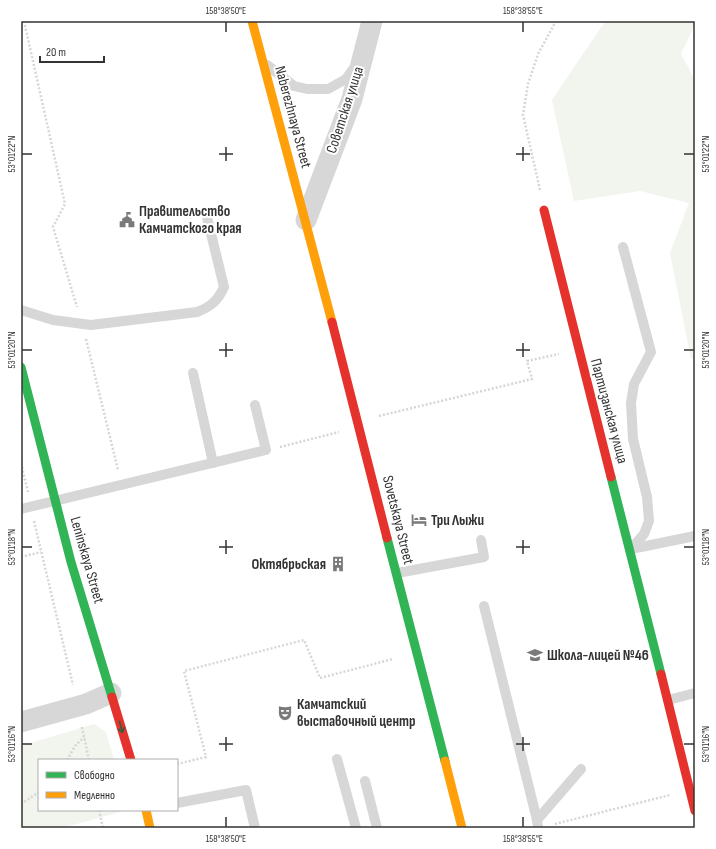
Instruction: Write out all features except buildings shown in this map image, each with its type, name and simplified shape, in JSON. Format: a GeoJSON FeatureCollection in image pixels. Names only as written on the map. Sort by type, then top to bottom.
{"type":"FeatureCollection","features":[{"type":"Feature","properties":{"kind":"main road","name":"Naberezhnaya Street"},"geometry":{"type":"LineString","coordinates":[[252,21],[306,220]]}},
{"type":"Feature","properties":{"kind":"main road","name":"Партизанская улица"},"geometry":{"type":"LineString","coordinates":[[544,210],[578,349],[631,549],[695,811]]}},
{"type":"Feature","properties":{"kind":"main road","name":"Sovetskaya Street"},"geometry":{"type":"LineString","coordinates":[[306,220],[462,828]]}},
{"type":"Feature","properties":{"kind":"main road","name":"Leninskaya Street"},"geometry":{"type":"LineString","coordinates":[[21,367],[71,562],[131,759]]}},
{"type":"Feature","properties":{"kind":"main road"},"geometry":{"type":"LineString","coordinates":[[146,811],[150,828]]}},
{"type":"Feature","properties":{"kind":"street","name":"Советская улица"},"geometry":{"type":"LineString","coordinates":[[306,220],[352,98],[372,21]]}},
{"type":"Feature","properties":{"kind":"street"},"geometry":{"type":"LineString","coordinates":[[21,722],[78,706],[111,693]]}},
{"type":"Feature","properties":{"kind":"lane"},"geometry":{"type":"LineString","coordinates":[[263,61],[294,86],[307,89],[328,89],[346,79],[362,57]]}},
{"type":"Feature","properties":{"kind":"lane"},"geometry":{"type":"LineString","coordinates":[[21,310],[53,320],[91,325],[197,312],[207,308],[215,302],[224,288],[206,213]]}},
{"type":"Feature","properties":{"kind":"lane"},"geometry":{"type":"LineString","coordinates":[[623,247],[651,352],[634,384],[631,403],[633,439],[647,497],[649,521],[644,534],[631,549]]}},
{"type":"Feature","properties":{"kind":"lane"},"geometry":{"type":"LineString","coordinates":[[193,373],[213,463]]}},
{"type":"Feature","properties":{"kind":"lane"},"geometry":{"type":"LineString","coordinates":[[26,507],[266,450],[255,405]]}},
{"type":"Feature","properties":{"kind":"lane"},"geometry":{"type":"LineString","coordinates":[[631,549],[695,536]]}},
{"type":"Feature","properties":{"kind":"lane"},"geometry":{"type":"LineString","coordinates":[[397,573],[484,557],[481,540]]}},
{"type":"Feature","properties":{"kind":"lane"},"geometry":{"type":"LineString","coordinates":[[484,606],[537,824]]}},
{"type":"Feature","properties":{"kind":"lane"},"geometry":{"type":"LineString","coordinates":[[668,700],[695,693]]}},
{"type":"Feature","properties":{"kind":"lane"},"geometry":{"type":"LineString","coordinates":[[337,759],[356,828]]}},
{"type":"Feature","properties":{"kind":"lane"},"geometry":{"type":"LineString","coordinates":[[537,824],[581,769]]}},
{"type":"Feature","properties":{"kind":"lane"},"geometry":{"type":"LineString","coordinates":[[365,782],[377,828]]}},
{"type":"Feature","properties":{"kind":"lane"},"geometry":{"type":"LineString","coordinates":[[178,804],[246,790],[255,828]]}},
{"type":"Feature","properties":{"kind":"path"},"geometry":{"type":"LineString","coordinates":[[24,21],[65,204],[53,227],[82,324]]}},
{"type":"Feature","properties":{"kind":"path"},"geometry":{"type":"LineString","coordinates":[[544,210],[523,116],[528,84],[538,54],[556,21]]}},
{"type":"Feature","properties":{"kind":"path"},"geometry":{"type":"LineString","coordinates":[[375,417],[532,379],[527,361],[578,349]]}},
{"type":"Feature","properties":{"kind":"path"},"geometry":{"type":"LineString","coordinates":[[89,351],[115,462]]}},
{"type":"Feature","properties":{"kind":"path"},"geometry":{"type":"LineString","coordinates":[[266,450],[339,433]]}},
{"type":"Feature","properties":{"kind":"path"},"geometry":{"type":"LineString","coordinates":[[21,463],[26,507],[41,552],[78,706],[89,759]]}},
{"type":"Feature","properties":{"kind":"path"},"geometry":{"type":"LineString","coordinates":[[21,556],[41,552]]}},
{"type":"Feature","properties":{"kind":"path"},"geometry":{"type":"LineString","coordinates":[[178,764],[206,757],[184,671],[304,640],[320,678],[393,659]]}},
{"type":"Feature","properties":{"kind":"path"},"geometry":{"type":"LineString","coordinates":[[68,759],[75,746],[84,737]]}},
{"type":"Feature","properties":{"kind":"path"},"geometry":{"type":"LineString","coordinates":[[548,826],[690,790]]}},
{"type":"Feature","properties":{"kind":"path"},"geometry":{"type":"LineString","coordinates":[[21,804],[38,793]]}},
{"type":"Feature","properties":{"kind":"path"},"geometry":{"type":"LineString","coordinates":[[99,811],[103,828]]}},
{"type":"Feature","properties":{"kind":"shaded area"},"geometry":{"type":"Polygon","coordinates":[[[606,21],[695,21],[681,54],[695,80],[695,359],[691,359],[670,253],[689,203],[640,191],[574,201],[552,100],[606,21]]]}},
{"type":"Feature","properties":{"kind":"shaded area"},"geometry":{"type":"Polygon","coordinates":[[[94,724],[106,732],[114,759],[38,759],[38,811],[123,811],[62,828],[21,828],[21,746],[94,724]]]}},
{"type":"Feature","properties":{"kind":"traffic: fast"},"geometry":{"type":"LineString","coordinates":[[21,367],[71,562],[112,697]]}},
{"type":"Feature","properties":{"kind":"traffic: fast"},"geometry":{"type":"LineString","coordinates":[[611,477],[661,674]]}},
{"type":"Feature","properties":{"kind":"traffic: fast"},"geometry":{"type":"LineString","coordinates":[[387,538],[445,761]]}},
{"type":"Feature","properties":{"kind":"traffic: slow"},"geometry":{"type":"LineString","coordinates":[[252,21],[332,322]]}},
{"type":"Feature","properties":{"kind":"traffic: slow"},"geometry":{"type":"LineString","coordinates":[[445,761],[462,828]]}},
{"type":"Feature","properties":{"kind":"traffic: slow"},"geometry":{"type":"LineString","coordinates":[[146,811],[150,828]]}},
{"type":"Feature","properties":{"kind":"traffic: jam"},"geometry":{"type":"LineString","coordinates":[[544,210],[611,477]]}},
{"type":"Feature","properties":{"kind":"traffic: jam"},"geometry":{"type":"LineString","coordinates":[[332,322],[387,538]]}},
{"type":"Feature","properties":{"kind":"traffic: jam"},"geometry":{"type":"LineString","coordinates":[[661,674],[695,811]]}},
{"type":"Feature","properties":{"kind":"traffic: jam"},"geometry":{"type":"LineString","coordinates":[[112,697],[131,759]]}},
{"type":"Feature","properties":{"kind":"place","name":"Правительство Камчатского края"},"geometry":{"type":"Point","coordinates":[127,220]}},
{"type":"Feature","properties":{"kind":"place","name":"Три Лыжи"},"geometry":{"type":"Point","coordinates":[419,520]}},
{"type":"Feature","properties":{"kind":"place","name":"Октябрьская"},"geometry":{"type":"Point","coordinates":[338,564]}},
{"type":"Feature","properties":{"kind":"place","name":"Школа-лицей №46"},"geometry":{"type":"Point","coordinates":[535,655]}},
{"type":"Feature","properties":{"kind":"place","name":"Камчатский выставочный центр"},"geometry":{"type":"Point","coordinates":[285,713]}}]}
